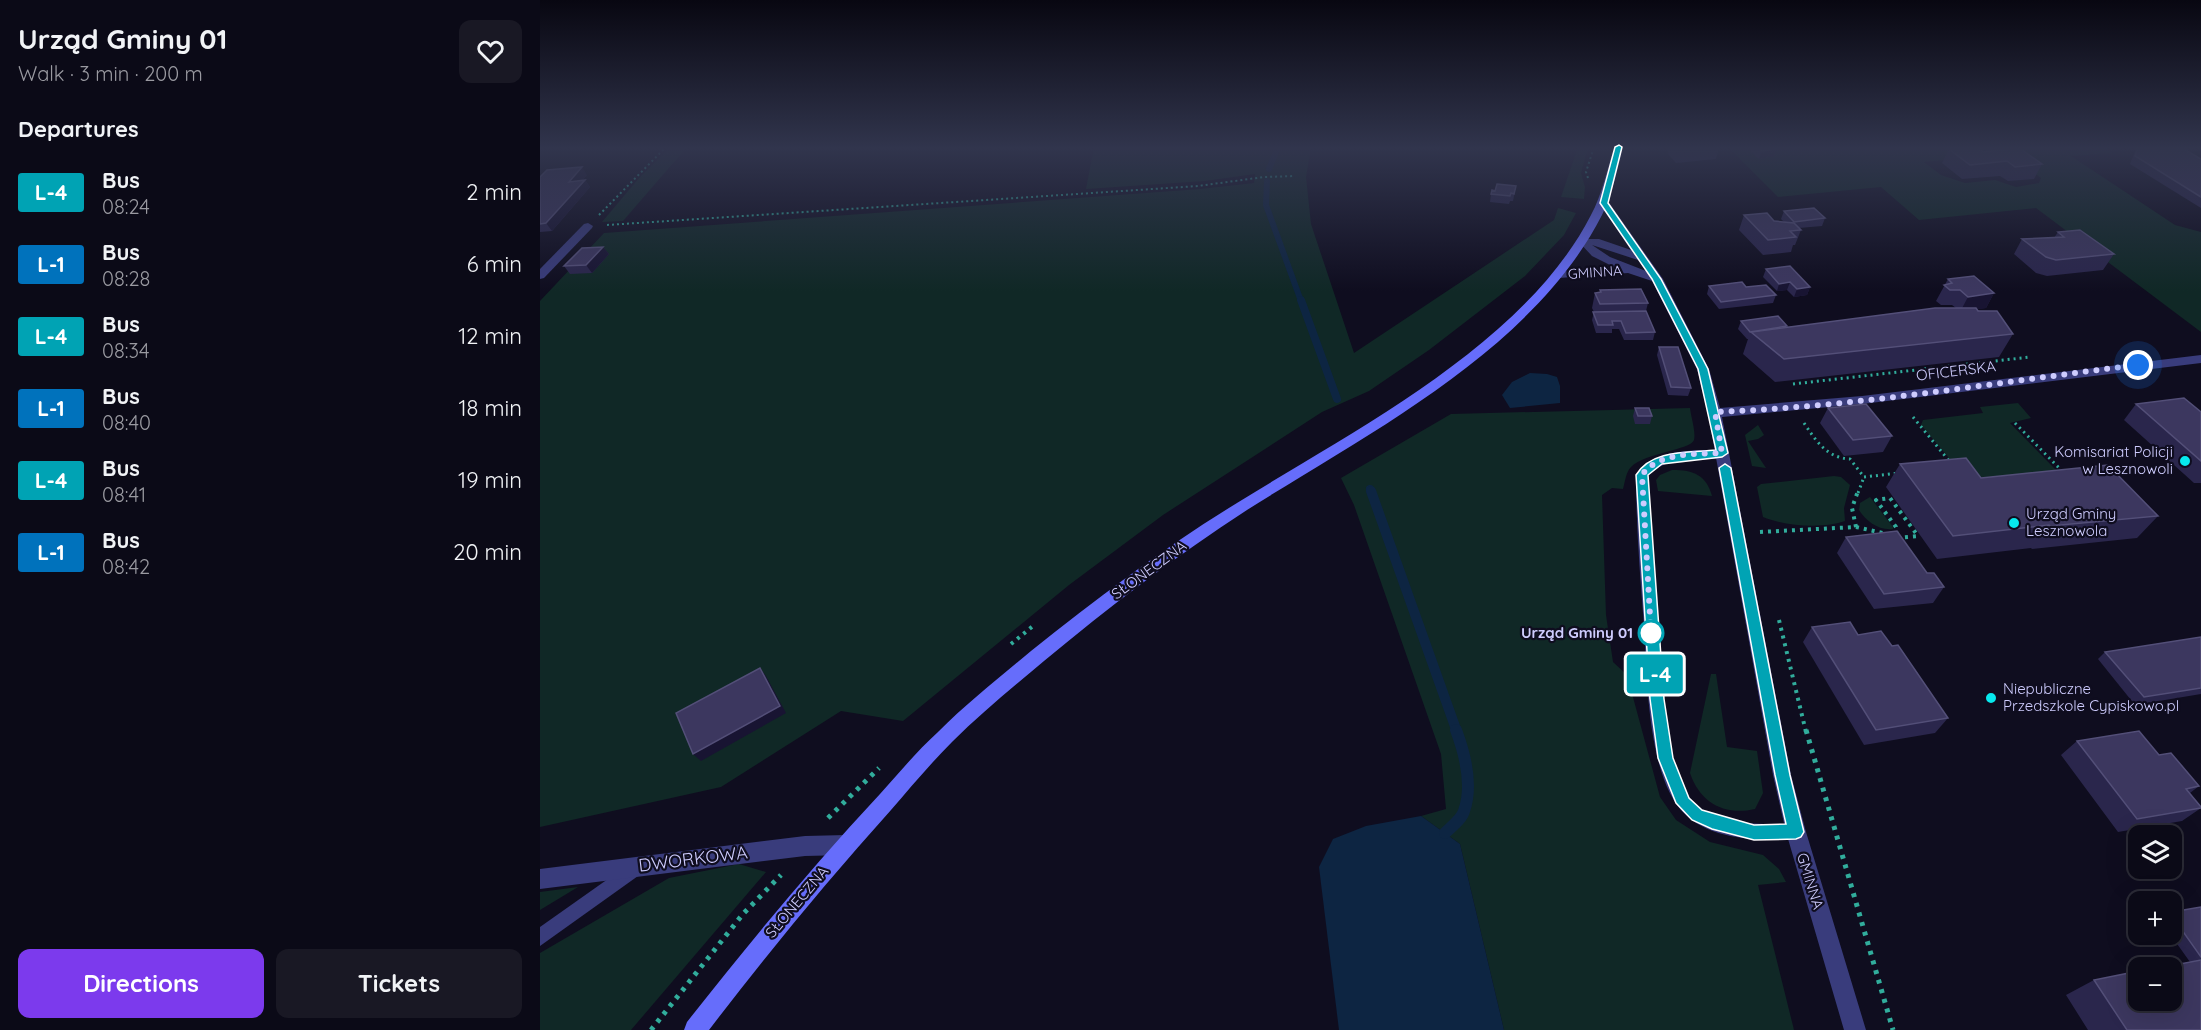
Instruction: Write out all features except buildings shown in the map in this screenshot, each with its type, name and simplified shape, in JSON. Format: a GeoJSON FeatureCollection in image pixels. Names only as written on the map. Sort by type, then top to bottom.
{"type":"FeatureCollection","features":[{"type":"Feature","properties":{"kind":"main road","name":"SŁONECZNA"},"geometry":{"type":"LineString","coordinates":[[695,1030],[758,948],[846,845],[951,731],[1079,621],[1185,543],[1437,382],[1482,349],[1559,275],[1583,241],[1606,195]]}},
{"type":"Feature","properties":{"kind":"street","name":"GMINNA"},"geometry":{"type":"LineString","coordinates":[[1604,203],[1654,276],[1703,369],[1715,412],[1782,775],[1796,832],[1855,1030]]}},
{"type":"Feature","properties":{"kind":"street"},"geometry":{"type":"LineString","coordinates":[[540,276],[588,226]]}},
{"type":"Feature","properties":{"kind":"street","name":"GMINNA"},"geometry":{"type":"LineString","coordinates":[[1583,241],[1599,242],[1641,257]]}},
{"type":"Feature","properties":{"kind":"street","name":"GMINNA"},"geometry":{"type":"LineString","coordinates":[[1583,241],[1592,251],[1630,270],[1654,276]]}},
{"type":"Feature","properties":{"kind":"street","name":"GMINNA"},"geometry":{"type":"LineString","coordinates":[[1559,275],[1589,270],[1630,270]]}},
{"type":"Feature","properties":{"kind":"street","name":"OFICERSKA"},"geometry":{"type":"LineString","coordinates":[[1715,412],[1755,411],[1862,400],[2201,358]]}},
{"type":"Feature","properties":{"kind":"street","name":"DWORKOWA"},"geometry":{"type":"LineString","coordinates":[[540,879],[805,846],[846,845]]}},
{"type":"Feature","properties":{"kind":"lane"},"geometry":{"type":"LineString","coordinates":[[1722,453],[1660,460],[1647,468],[1642,475],[1657,699],[1665,758],[1684,803],[1697,815],[1712,822],[1754,832],[1796,832]]}},
{"type":"Feature","properties":{"kind":"lane"},"geometry":{"type":"LineString","coordinates":[[540,937],[638,865]]}},
{"type":"Feature","properties":{"kind":"path"},"geometry":{"type":"LineString","coordinates":[[588,226],[619,195]]}},
{"type":"Feature","properties":{"kind":"path"},"geometry":{"type":"LineString","coordinates":[[588,226],[1062,195]]}},
{"type":"Feature","properties":{"kind":"path"},"geometry":{"type":"LineString","coordinates":[[1913,417],[1954,467],[1943,468]]}},
{"type":"Feature","properties":{"kind":"path"},"geometry":{"type":"LineString","coordinates":[[1800,418],[1824,452],[1839,460],[1850,459],[1864,477]]}},
{"type":"Feature","properties":{"kind":"path"},"geometry":{"type":"LineString","coordinates":[[2015,423],[2066,476],[2056,477]]}},
{"type":"Feature","properties":{"kind":"path"},"geometry":{"type":"LineString","coordinates":[[1864,477],[1909,472]]}},
{"type":"Feature","properties":{"kind":"path"},"geometry":{"type":"LineString","coordinates":[[1856,527],[1852,508],[1864,477]]}},
{"type":"Feature","properties":{"kind":"path"},"geometry":{"type":"LineString","coordinates":[[1759,532],[1856,527],[1899,538],[1920,536],[1890,498],[1876,500],[1896,527],[1895,532],[1899,538]]}},
{"type":"Feature","properties":{"kind":"path"},"geometry":{"type":"LineString","coordinates":[[1757,524],[1762,544]]}},
{"type":"Feature","properties":{"kind":"path"},"geometry":{"type":"LineString","coordinates":[[1778,613],[1813,761],[1893,1030]]}},
{"type":"Feature","properties":{"kind":"path"},"geometry":{"type":"LineString","coordinates":[[651,1030],[743,914],[784,872]]}},
{"type":"Feature","properties":{"kind":"green space"},"geometry":{"type":"Polygon","coordinates":[[[625,195],[645,195],[623,221],[602,222],[625,195]]]}},
{"type":"Feature","properties":{"kind":"green space"},"geometry":{"type":"Polygon","coordinates":[[[1118,195],[1308,195],[1311,224],[1354,353],[1554,220],[1558,208],[1576,213],[1564,235],[1525,276],[1429,350],[1369,391],[1322,412],[1163,515],[1069,585],[903,721],[841,711],[721,787],[540,827],[540,301],[604,233],[1118,195]]]}},
{"type":"Feature","properties":{"kind":"green space"},"geometry":{"type":"Polygon","coordinates":[[[1562,195],[1584,195],[1584,199],[1561,197],[1562,195]]]}},
{"type":"Feature","properties":{"kind":"green space"},"geometry":{"type":"Polygon","coordinates":[[[1890,195],[2130,195],[2175,225],[2201,232],[2201,332],[2036,208],[1919,220],[1890,195]]]}},
{"type":"Feature","properties":{"kind":"green space"},"geometry":{"type":"Polygon","coordinates":[[[2018,403],[2031,418],[2010,423],[2056,470],[1978,482],[1965,477],[1921,425],[1923,420],[1983,413],[1980,407],[2018,403]]]}},
{"type":"Feature","properties":{"kind":"green space"},"geometry":{"type":"Polygon","coordinates":[[[1690,408],[1694,433],[1694,440],[1691,443],[1637,462],[1628,472],[1623,489],[1612,488],[1602,495],[1606,615],[1613,662],[1627,675],[1660,797],[1676,820],[1710,842],[1763,855],[1779,869],[1786,882],[1758,885],[1794,1030],[1504,1030],[1460,844],[1421,816],[1446,809],[1441,754],[1354,505],[1341,478],[1451,414],[1690,408]]]}},
{"type":"Feature","properties":{"kind":"green space"},"geometry":{"type":"Polygon","coordinates":[[[1758,425],[1764,435],[1748,441],[1766,468],[1752,466],[1745,435],[1758,425]]]}},
{"type":"Feature","properties":{"kind":"green space"},"geometry":{"type":"Polygon","coordinates":[[[1672,470],[1687,471],[1698,475],[1706,483],[1712,496],[1658,491],[1656,480],[1660,475],[1672,470]]]}},
{"type":"Feature","properties":{"kind":"green space"},"geometry":{"type":"Polygon","coordinates":[[[1841,477],[1850,485],[1844,508],[1845,521],[1826,525],[1804,525],[1782,523],[1763,517],[1757,487],[1761,484],[1841,477]]]}},
{"type":"Feature","properties":{"kind":"green space"},"geometry":{"type":"Polygon","coordinates":[[[1870,497],[1893,529],[1878,527],[1859,510],[1860,503],[1870,497]]]}},
{"type":"Feature","properties":{"kind":"green space"},"geometry":{"type":"Polygon","coordinates":[[[1711,674],[1716,674],[1727,747],[1757,751],[1763,793],[1755,809],[1734,811],[1715,805],[1700,792],[1690,773],[1711,674]]]}},
{"type":"Feature","properties":{"kind":"green space"},"geometry":{"type":"Polygon","coordinates":[[[739,864],[766,872],[631,1030],[540,1030],[540,953],[669,878],[739,864]]]}},
{"type":"Feature","properties":{"kind":"green space"},"geometry":{"type":"Polygon","coordinates":[[[578,887],[540,910],[540,892],[578,887]]]}},
{"type":"Feature","properties":{"kind":"water"},"geometry":{"type":"Polygon","coordinates":[[[1530,373],[1557,377],[1560,386],[1560,403],[1510,408],[1502,395],[1512,382],[1530,373]]]}},
{"type":"Feature","properties":{"kind":"water"},"geometry":{"type":"Polygon","coordinates":[[[1421,816],[1460,844],[1504,1030],[1339,1030],[1319,867],[1333,839],[1366,826],[1421,816]]]}},
{"type":"Feature","properties":{"kind":"waterway"},"geometry":{"type":"LineString","coordinates":[[1266,195],[1266,205],[1301,301]]}},
{"type":"Feature","properties":{"kind":"waterway"},"geometry":{"type":"LineString","coordinates":[[1301,300],[1337,399]]}},
{"type":"Feature","properties":{"kind":"waterway"},"geometry":{"type":"LineString","coordinates":[[1370,489],[1371,493]]}},
{"type":"Feature","properties":{"kind":"waterway"},"geometry":{"type":"LineString","coordinates":[[1371,491],[1457,732]]}},
{"type":"Feature","properties":{"kind":"waterway"},"geometry":{"type":"LineString","coordinates":[[1445,833],[1459,820],[1467,801],[1468,781],[1465,760],[1456,730]]}},
{"type":"Feature","properties":{"kind":"bus line","name":"L-4"},"geometry":{"type":"LineString","coordinates":[[1607,195],[1604,203],[1657,279],[1703,369],[1715,412],[1722,453],[1660,460],[1647,468],[1642,475],[1649,611],[1665,758],[1684,803],[1697,815],[1712,822],[1754,832],[1796,832],[1782,775],[1725,468]]}},
{"type":"Feature","properties":{"kind":"place","name":"Komisariat Policji w Lesznowoli"},"geometry":{"type":"Point","coordinates":[2185,461]}},
{"type":"Feature","properties":{"kind":"place","name":"Urząd Gminy Lesznowola"},"geometry":{"type":"Point","coordinates":[2014,523]}},
{"type":"Feature","properties":{"kind":"place","name":"Urząd Gminy 01"},"geometry":{"type":"Point","coordinates":[1651,633]}},
{"type":"Feature","properties":{"kind":"place","name":"Niepubliczne Przedszkole Cypiskowo.pl"},"geometry":{"type":"Point","coordinates":[1991,698]}},
{"type":"Feature","properties":{"kind":"route"},"geometry":{"type":"LineString","coordinates":[[1651,633],[1642,475],[1647,468],[1660,460],[1722,453],[1715,412],[1755,411],[1862,400],[2138,365]]}}]}
